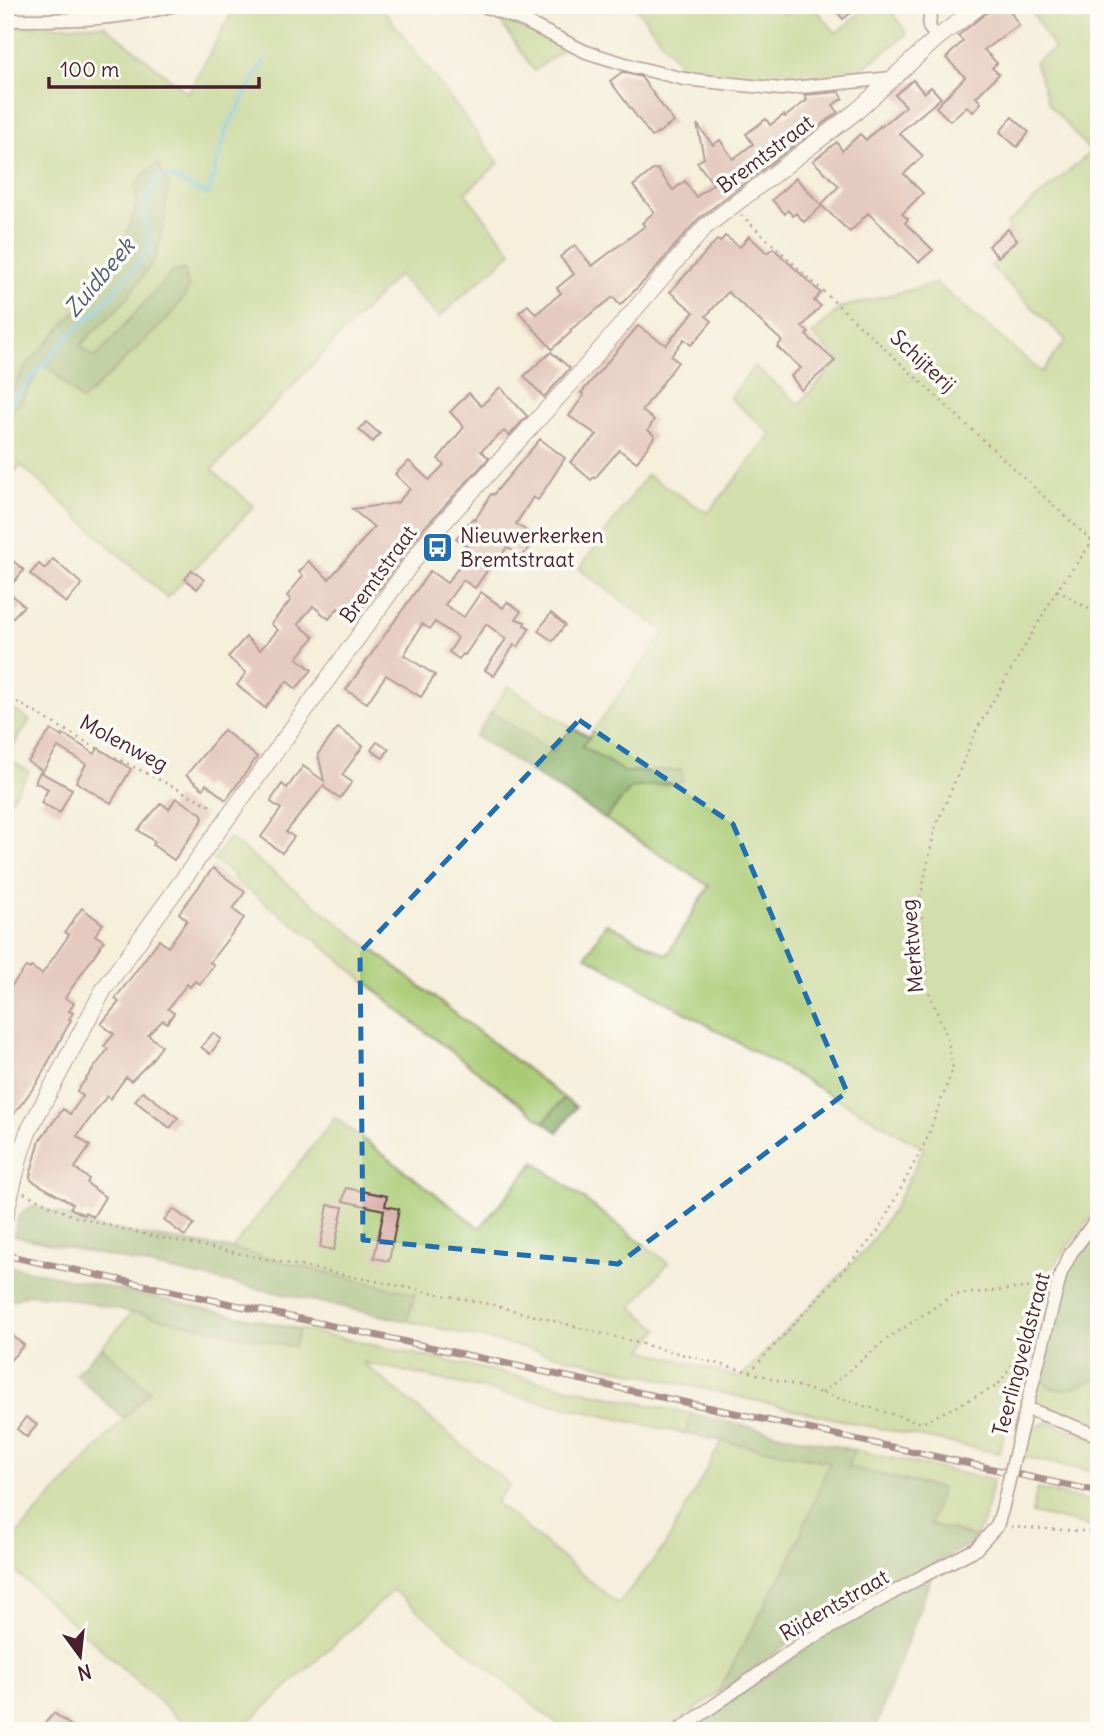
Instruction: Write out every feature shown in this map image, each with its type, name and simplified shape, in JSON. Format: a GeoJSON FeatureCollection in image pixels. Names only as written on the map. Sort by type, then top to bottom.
{"type":"FeatureCollection","features":[{"type":"Feature","properties":{"kind":"street"},"geometry":{"type":"LineString","coordinates":[[5,20],[94,20],[130,16],[175,5]]}},
{"type":"Feature","properties":{"kind":"street"},"geometry":{"type":"LineString","coordinates":[[481,5],[524,21],[586,52],[684,79],[780,89],[892,78]]}},
{"type":"Feature","properties":{"kind":"street"},"geometry":{"type":"LineString","coordinates":[[931,5],[929,27],[937,38]]}},
{"type":"Feature","properties":{"kind":"street","name":"Bremtstraat"},"geometry":{"type":"LineString","coordinates":[[5,1216],[9,1185],[28,1132],[104,989],[432,536],[574,380],[705,227],[858,110],[937,38],[981,5]]}},
{"type":"Feature","properties":{"kind":"street","name":"Teerlingveldstraat"},"geometry":{"type":"LineString","coordinates":[[1002,1510],[1058,1284],[1071,1253],[1099,1216]]}},
{"type":"Feature","properties":{"kind":"street"},"geometry":{"type":"LineString","coordinates":[[1026,1408],[1099,1436]]}},
{"type":"Feature","properties":{"kind":"street","name":"Rijdentstraat"},"geometry":{"type":"LineString","coordinates":[[678,1731],[801,1644],[923,1576],[965,1556],[987,1539],[997,1526],[1002,1510]]}},
{"type":"Feature","properties":{"kind":"path","name":"Schijterij"},"geometry":{"type":"LineString","coordinates":[[731,206],[1093,541]]}},
{"type":"Feature","properties":{"kind":"path","name":"Merktweg"},"geometry":{"type":"LineString","coordinates":[[750,1372],[877,1233],[926,1141],[953,1069],[948,1040],[928,990],[920,899],[935,828],[977,729],[1057,590],[1099,533]]}},
{"type":"Feature","properties":{"kind":"path"},"geometry":{"type":"LineString","coordinates":[[1057,590],[1099,615]]}},
{"type":"Feature","properties":{"kind":"path","name":"Molenweg"},"geometry":{"type":"LineString","coordinates":[[5,695],[92,745],[215,808],[226,819]]}},
{"type":"Feature","properties":{"kind":"path"},"geometry":{"type":"LineString","coordinates":[[9,1185],[73,1216],[96,1222],[374,1283],[493,1305],[750,1372],[922,1423],[996,1386],[1035,1327]]}},
{"type":"Feature","properties":{"kind":"path"},"geometry":{"type":"LineString","coordinates":[[822,1393],[887,1339],[953,1295],[1058,1284]]}},
{"type":"Feature","properties":{"kind":"path"},"geometry":{"type":"LineString","coordinates":[[997,1526],[1099,1532]]}},
{"type":"Feature","properties":{"kind":"highlighted area"},"geometry":{"type":"Polygon","coordinates":[[[579,720],[733,824],[847,1092],[618,1264],[363,1240],[360,952],[579,720]]]}},
{"type":"Feature","properties":{"kind":"green space"},"geometry":{"type":"Polygon","coordinates":[[[236,5],[380,5],[499,163],[465,193],[512,252],[439,317],[398,275],[212,470],[254,506],[167,598],[21,465],[5,483],[5,417],[23,399],[44,362],[82,401],[173,313],[189,289],[171,273],[95,359],[80,345],[125,301],[156,257],[135,185],[136,205],[129,229],[107,277],[27,365],[5,401],[5,27],[104,25],[188,93],[236,5]]]}},
{"type":"Feature","properties":{"kind":"green space"},"geometry":{"type":"Polygon","coordinates":[[[634,5],[777,5],[784,14],[796,5],[812,5],[836,33],[868,6],[888,6],[907,34],[864,67],[844,76],[800,83],[753,81],[686,73],[634,5]]]}},
{"type":"Feature","properties":{"kind":"green space"},"geometry":{"type":"Polygon","coordinates":[[[1028,5],[1099,5],[1099,1207],[1050,1270],[999,1453],[858,1424],[407,1321],[415,1295],[232,1249],[335,1118],[480,1228],[535,1162],[668,1263],[632,1307],[659,1329],[643,1350],[740,1378],[867,1248],[894,1208],[924,1148],[586,956],[606,923],[667,955],[709,886],[605,819],[631,788],[683,782],[680,770],[625,772],[582,746],[665,632],[579,569],[647,475],[708,513],[772,434],[730,398],[754,366],[799,404],[839,360],[812,335],[840,308],[936,283],[1042,372],[1066,340],[990,266],[1018,241],[1006,225],[1091,152],[1049,104],[1035,62],[1054,49],[1028,5]]]}},
{"type":"Feature","properties":{"kind":"green space"},"geometry":{"type":"Polygon","coordinates":[[[498,18],[556,44],[565,48],[534,71],[498,18]]]}},
{"type":"Feature","properties":{"kind":"green space"},"geometry":{"type":"Polygon","coordinates":[[[158,163],[168,184],[165,216],[156,257],[125,301],[80,345],[95,358],[171,273],[184,269],[189,289],[173,313],[82,401],[44,362],[23,399],[5,417],[5,401],[27,365],[107,277],[129,229],[136,205],[135,186],[142,176],[158,163]]]}},
{"type":"Feature","properties":{"kind":"green space"},"geometry":{"type":"Polygon","coordinates":[[[508,686],[571,727],[553,753],[491,712],[508,686]]]}},
{"type":"Feature","properties":{"kind":"green space"},"geometry":{"type":"Polygon","coordinates":[[[5,704],[30,720],[6,757],[29,772],[5,808],[5,704]]]}},
{"type":"Feature","properties":{"kind":"green space"},"geometry":{"type":"Polygon","coordinates":[[[491,712],[553,752],[571,727],[590,737],[582,746],[625,772],[681,770],[683,782],[631,788],[605,819],[475,736],[491,712]]]}},
{"type":"Feature","properties":{"kind":"green space"},"geometry":{"type":"Polygon","coordinates":[[[229,838],[564,1098],[544,1122],[413,1022],[321,944],[233,879],[235,875],[213,860],[229,838]]]}},
{"type":"Feature","properties":{"kind":"green space"},"geometry":{"type":"Polygon","coordinates":[[[564,1098],[576,1107],[558,1132],[544,1122],[564,1098]]]}},
{"type":"Feature","properties":{"kind":"green space"},"geometry":{"type":"Polygon","coordinates":[[[32,1206],[99,1228],[232,1249],[415,1294],[407,1321],[14,1236],[19,1218],[32,1206]]]}},
{"type":"Feature","properties":{"kind":"green space"},"geometry":{"type":"Polygon","coordinates":[[[1099,1224],[1099,1377],[1074,1388],[1051,1388],[1039,1375],[1065,1272],[1099,1224]]]}},
{"type":"Feature","properties":{"kind":"green space"},"geometry":{"type":"Polygon","coordinates":[[[9,1266],[299,1329],[294,1347],[61,1297],[27,1294],[14,1300],[5,1297],[9,1266]]]}},
{"type":"Feature","properties":{"kind":"green space"},"geometry":{"type":"Polygon","coordinates":[[[133,1311],[294,1347],[299,1329],[691,1414],[686,1434],[362,1362],[510,1485],[495,1502],[618,1604],[665,1546],[722,1441],[831,1462],[791,1558],[717,1694],[665,1731],[565,1731],[393,1590],[239,1731],[192,1731],[5,1562],[5,1547],[150,1391],[102,1347],[133,1311]]]}},
{"type":"Feature","properties":{"kind":"green space"},"geometry":{"type":"Polygon","coordinates":[[[102,1347],[150,1391],[123,1418],[75,1374],[102,1347]]]}},
{"type":"Feature","properties":{"kind":"green space"},"geometry":{"type":"Polygon","coordinates":[[[1039,1375],[1079,1386],[1099,1377],[1099,1430],[1037,1408],[1032,1402],[1039,1375]]]}},
{"type":"Feature","properties":{"kind":"green space"},"geometry":{"type":"Polygon","coordinates":[[[691,1414],[854,1450],[848,1467],[942,1489],[930,1524],[975,1537],[968,1545],[937,1562],[874,1731],[686,1731],[807,1648],[798,1637],[717,1694],[791,1558],[830,1462],[686,1434],[691,1414]]]}},
{"type":"Feature","properties":{"kind":"green space"},"geometry":{"type":"Polygon","coordinates":[[[1047,1422],[1099,1440],[1099,1473],[1023,1457],[1029,1430],[1047,1422]]]}},
{"type":"Feature","properties":{"kind":"green space"},"geometry":{"type":"Polygon","coordinates":[[[854,1450],[993,1480],[984,1520],[975,1537],[930,1524],[941,1489],[847,1467],[854,1450]]]}},
{"type":"Feature","properties":{"kind":"green space"},"geometry":{"type":"Polygon","coordinates":[[[1037,1489],[1099,1503],[1099,1529],[1032,1513],[1037,1489]]]}},
{"type":"Feature","properties":{"kind":"building"},"geometry":{"type":"Polygon","coordinates":[[[832,5],[861,5],[843,19],[832,5]]]}},
{"type":"Feature","properties":{"kind":"building"},"geometry":{"type":"Polygon","coordinates":[[[996,5],[1006,5],[1019,25],[984,50],[997,63],[992,68],[999,74],[976,97],[981,103],[973,112],[967,106],[950,121],[936,107],[965,77],[946,58],[963,41],[958,36],[996,5]]]}},
{"type":"Feature","properties":{"kind":"building"},"geometry":{"type":"Polygon","coordinates":[[[622,72],[641,77],[674,122],[652,137],[610,81],[622,72]]]}},
{"type":"Feature","properties":{"kind":"building"},"geometry":{"type":"Polygon","coordinates":[[[913,80],[924,93],[931,87],[941,98],[899,133],[923,156],[904,174],[923,193],[902,214],[908,219],[905,223],[933,250],[919,262],[868,213],[850,232],[821,205],[839,186],[813,161],[837,142],[842,151],[860,134],[866,140],[906,106],[895,95],[913,80]]]}},
{"type":"Feature","properties":{"kind":"building"},"geometry":{"type":"Polygon","coordinates":[[[839,92],[843,98],[833,105],[838,112],[698,219],[620,305],[613,297],[570,330],[571,332],[552,349],[519,312],[528,305],[536,314],[561,293],[557,288],[574,274],[560,257],[575,245],[592,266],[645,226],[642,223],[654,212],[633,186],[653,170],[657,169],[673,190],[685,181],[696,197],[713,184],[697,162],[704,158],[697,124],[713,145],[720,140],[733,159],[753,144],[746,134],[766,119],[770,125],[784,115],[785,117],[807,100],[804,95],[839,92]]]}},
{"type":"Feature","properties":{"kind":"building"},"geometry":{"type":"Polygon","coordinates":[[[1012,117],[1029,132],[1017,147],[1000,132],[1012,117]]]}},
{"type":"Feature","properties":{"kind":"building"},"geometry":{"type":"Polygon","coordinates":[[[796,178],[822,206],[804,222],[796,213],[793,216],[788,210],[785,214],[772,200],[796,178]]]}},
{"type":"Feature","properties":{"kind":"building"},"geometry":{"type":"Polygon","coordinates":[[[1008,229],[1017,240],[998,257],[988,246],[1008,229]]]}},
{"type":"Feature","properties":{"kind":"building"},"geometry":{"type":"Polygon","coordinates":[[[725,236],[740,247],[749,236],[767,253],[773,248],[821,293],[814,301],[821,306],[802,327],[809,333],[806,335],[835,361],[801,390],[791,376],[801,368],[777,347],[782,341],[728,292],[706,316],[712,321],[697,339],[691,345],[684,339],[671,356],[678,362],[642,411],[654,420],[648,430],[655,436],[637,462],[619,450],[591,480],[570,462],[597,435],[569,416],[584,395],[581,393],[638,326],[666,345],[694,312],[670,292],[717,240],[720,242],[725,236]]]}},
{"type":"Feature","properties":{"kind":"building"},"geometry":{"type":"Polygon","coordinates":[[[551,352],[570,368],[544,397],[524,376],[551,352]]]}},
{"type":"Feature","properties":{"kind":"building"},"geometry":{"type":"Polygon","coordinates":[[[500,387],[527,416],[509,436],[504,431],[481,451],[489,458],[423,529],[381,587],[351,620],[338,608],[329,619],[313,606],[298,624],[314,637],[297,658],[312,670],[296,689],[287,681],[265,708],[237,685],[246,673],[228,657],[246,637],[260,650],[278,630],[271,624],[291,600],[287,596],[303,576],[299,572],[308,561],[329,579],[374,527],[352,509],[397,503],[410,489],[395,474],[409,461],[429,480],[444,465],[438,459],[464,427],[450,412],[469,393],[481,406],[500,387]]]}},
{"type":"Feature","properties":{"kind":"building"},"geometry":{"type":"Polygon","coordinates":[[[366,422],[380,434],[373,442],[359,430],[366,422]]]}},
{"type":"Feature","properties":{"kind":"building"},"geometry":{"type":"Polygon","coordinates":[[[540,439],[565,458],[538,500],[533,497],[516,524],[525,530],[518,541],[529,548],[522,557],[507,547],[475,588],[463,580],[445,605],[464,617],[481,592],[503,608],[507,602],[521,611],[516,619],[525,622],[524,625],[530,628],[518,647],[514,645],[494,676],[485,670],[506,639],[486,624],[465,655],[459,659],[449,652],[458,638],[435,622],[430,629],[422,624],[404,655],[435,675],[421,697],[386,675],[367,703],[346,690],[430,571],[447,583],[471,550],[456,538],[473,518],[475,520],[491,494],[493,495],[540,439]]]}},
{"type":"Feature","properties":{"kind":"building"},"geometry":{"type":"Polygon","coordinates":[[[5,554],[24,570],[7,590],[24,606],[5,625],[5,554]]]}},
{"type":"Feature","properties":{"kind":"building"},"geometry":{"type":"Polygon","coordinates":[[[53,559],[82,584],[66,603],[30,574],[39,564],[45,569],[53,559]]]}},
{"type":"Feature","properties":{"kind":"building"},"geometry":{"type":"Polygon","coordinates":[[[192,570],[204,580],[197,589],[185,579],[192,570]]]}},
{"type":"Feature","properties":{"kind":"building"},"geometry":{"type":"Polygon","coordinates":[[[551,613],[565,625],[553,641],[538,631],[551,613]]]}},
{"type":"Feature","properties":{"kind":"building"},"geometry":{"type":"Polygon","coordinates":[[[338,728],[363,746],[342,775],[352,782],[340,798],[324,785],[286,832],[294,837],[282,853],[261,837],[281,809],[271,802],[272,799],[282,784],[287,788],[303,766],[324,781],[318,754],[338,728]]]}},
{"type":"Feature","properties":{"kind":"building"},"geometry":{"type":"Polygon","coordinates":[[[51,730],[62,737],[63,734],[95,754],[98,748],[131,769],[111,803],[76,782],[86,764],[58,747],[43,771],[28,762],[51,730]]]}},
{"type":"Feature","properties":{"kind":"building"},"geometry":{"type":"Polygon","coordinates":[[[224,730],[257,757],[226,800],[206,784],[203,789],[186,775],[224,730]]]}},
{"type":"Feature","properties":{"kind":"building"},"geometry":{"type":"Polygon","coordinates":[[[377,742],[389,749],[383,758],[371,750],[377,742]]]}},
{"type":"Feature","properties":{"kind":"building"},"geometry":{"type":"Polygon","coordinates":[[[40,772],[72,789],[60,813],[41,803],[48,789],[35,782],[40,772]]]}},
{"type":"Feature","properties":{"kind":"building"},"geometry":{"type":"Polygon","coordinates":[[[176,798],[202,814],[203,819],[174,860],[138,830],[161,803],[169,809],[176,798]]]}},
{"type":"Feature","properties":{"kind":"building"},"geometry":{"type":"Polygon","coordinates":[[[213,868],[245,892],[233,909],[244,918],[210,962],[214,965],[200,984],[195,981],[190,987],[187,984],[168,1009],[174,1013],[167,1023],[163,1020],[148,1035],[162,1046],[150,1062],[131,1081],[126,1077],[110,1099],[107,1096],[77,1136],[90,1146],[75,1168],[89,1179],[87,1183],[105,1197],[93,1217],[85,1212],[84,1215],[70,1208],[73,1204],[31,1180],[40,1140],[63,1109],[70,1114],[83,1096],[77,1091],[108,1049],[104,1046],[114,1034],[101,1024],[119,1002],[115,999],[159,940],[168,947],[187,920],[179,913],[213,868]]]}},
{"type":"Feature","properties":{"kind":"building"},"geometry":{"type":"Polygon","coordinates":[[[82,908],[103,924],[95,935],[104,941],[65,998],[74,1003],[69,1011],[73,1013],[69,1019],[71,1020],[37,1083],[5,1126],[5,994],[26,967],[42,974],[69,935],[65,932],[82,908]]]}},
{"type":"Feature","properties":{"kind":"building"},"geometry":{"type":"Polygon","coordinates":[[[213,1033],[221,1039],[210,1054],[201,1047],[213,1033]]]}},
{"type":"Feature","properties":{"kind":"building"},"geometry":{"type":"Polygon","coordinates":[[[143,1091],[178,1118],[170,1128],[135,1101],[143,1091]]]}},
{"type":"Feature","properties":{"kind":"building"},"geometry":{"type":"Polygon","coordinates":[[[346,1188],[387,1196],[385,1206],[399,1209],[389,1261],[374,1258],[384,1210],[343,1201],[346,1188]]]}},
{"type":"Feature","properties":{"kind":"building"},"geometry":{"type":"Polygon","coordinates":[[[328,1205],[343,1207],[334,1250],[320,1247],[328,1205]]]}},
{"type":"Feature","properties":{"kind":"building"},"geometry":{"type":"Polygon","coordinates":[[[173,1209],[194,1224],[185,1236],[164,1220],[173,1209]]]}},
{"type":"Feature","properties":{"kind":"building"},"geometry":{"type":"Polygon","coordinates":[[[5,1330],[24,1345],[5,1366],[5,1330]]]}},
{"type":"Feature","properties":{"kind":"building"},"geometry":{"type":"Polygon","coordinates":[[[26,1417],[37,1425],[27,1437],[17,1429],[26,1417]]]}},
{"type":"Feature","properties":{"kind":"building"},"geometry":{"type":"Polygon","coordinates":[[[54,1713],[78,1731],[38,1731],[54,1713]]]}},
{"type":"Feature","properties":{"kind":"waterway","name":"Zuidbeek"},"geometry":{"type":"LineString","coordinates":[[5,409],[70,334],[98,310],[150,250],[144,211],[155,180],[167,175],[208,195],[226,130],[264,61]]}},
{"type":"Feature","properties":{"kind":"railway"},"geometry":{"type":"LineString","coordinates":[[5,1255],[1099,1492]]}},
{"type":"Feature","properties":{"kind":"place","name":"Nieuwerkerken Bremtstraat"},"geometry":{"type":"Point","coordinates":[437,547]}}]}
